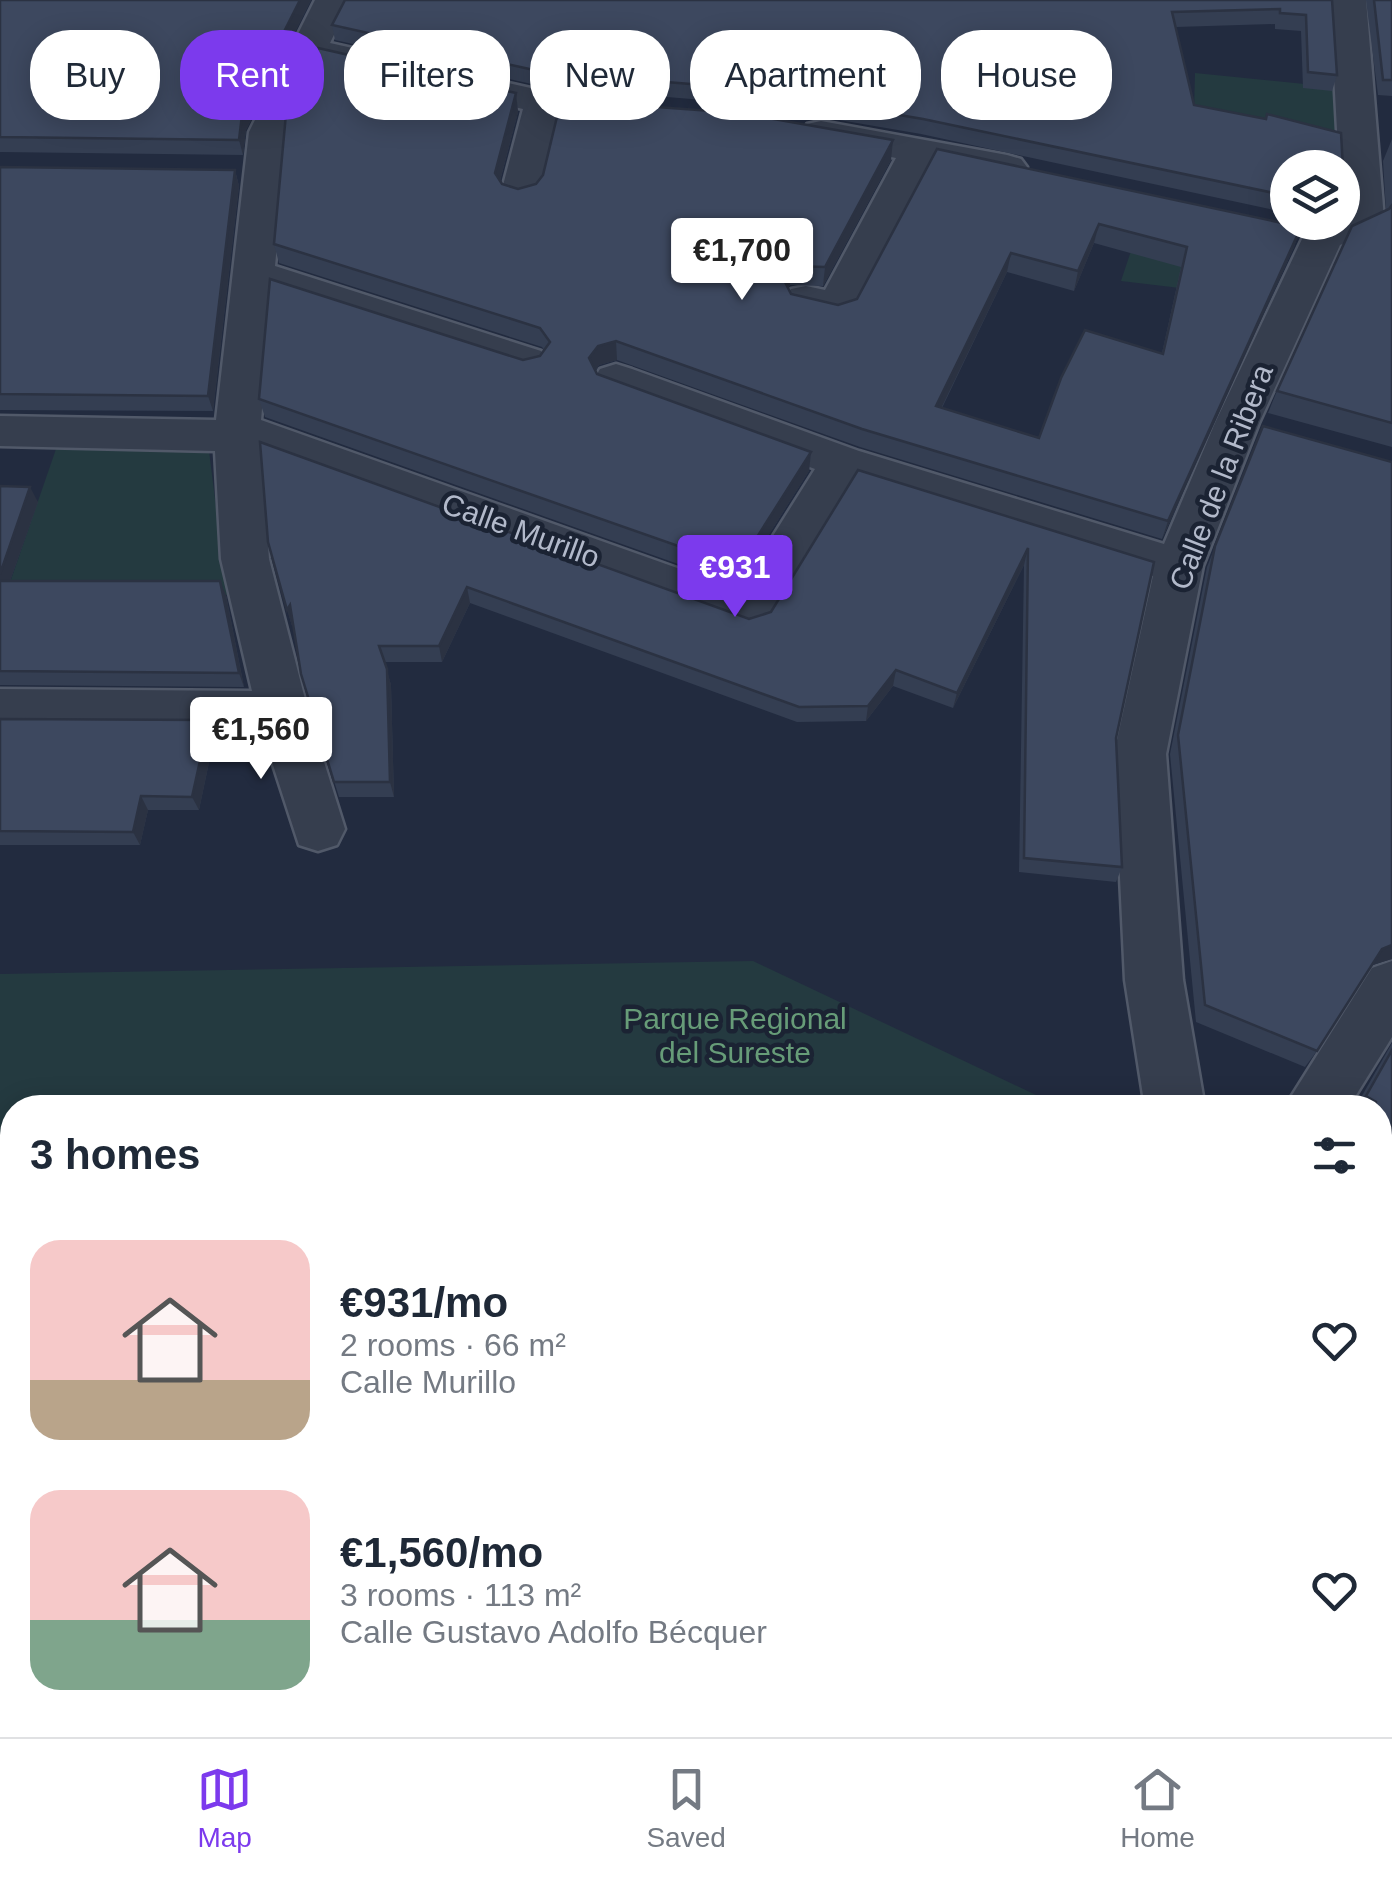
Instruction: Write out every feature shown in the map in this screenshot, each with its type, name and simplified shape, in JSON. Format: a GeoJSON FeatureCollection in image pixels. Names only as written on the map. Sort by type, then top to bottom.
{"type":"FeatureCollection","features":[{"type":"Feature","properties":{"kind":"street"},"geometry":{"type":"LineString","coordinates":[[320,30],[333,0]]}},
{"type":"Feature","properties":{"kind":"street","name":"Calle de la Ribera"},"geometry":{"type":"LineString","coordinates":[[1173,1095],[1154,980],[1140,754],[1179,566],[1254,428],[1304,233],[1378,222],[1348,0]]}},
{"type":"Feature","properties":{"kind":"street"},"geometry":{"type":"LineString","coordinates":[[324,53],[530,99]]}},
{"type":"Feature","properties":{"kind":"street"},"geometry":{"type":"LineString","coordinates":[[670,115],[682,116]]}},
{"type":"Feature","properties":{"kind":"street"},"geometry":{"type":"LineString","coordinates":[[274,120],[244,170],[253,273],[237,434],[245,559],[282,711],[318,829]]}},
{"type":"Feature","properties":{"kind":"street"},"geometry":{"type":"LineString","coordinates":[[520,192],[539,120]]}},
{"type":"Feature","properties":{"kind":"street"},"geometry":{"type":"LineString","coordinates":[[793,128],[1036,173]]}},
{"type":"Feature","properties":{"kind":"street"},"geometry":{"type":"LineString","coordinates":[[806,299],[837,306],[920,150]]}},
{"type":"Feature","properties":{"kind":"street"},"geometry":{"type":"LineString","coordinates":[[253,273],[526,360]]}},
{"type":"Feature","properties":{"kind":"street"},"geometry":{"type":"LineString","coordinates":[[616,379],[843,462],[1179,566]]}},
{"type":"Feature","properties":{"kind":"street"},"geometry":{"type":"LineString","coordinates":[[0,431],[237,434]]}},
{"type":"Feature","properties":{"kind":"street","name":"Calle Murillo"},"geometry":{"type":"LineString","coordinates":[[237,434],[262,436],[750,613],[843,462]]}},
{"type":"Feature","properties":{"kind":"street"},"geometry":{"type":"LineString","coordinates":[[0,709],[282,711]]}},
{"type":"Feature","properties":{"kind":"street"},"geometry":{"type":"LineString","coordinates":[[1322,1095],[1392,986]]}},
{"type":"Feature","properties":{"kind":"green space"},"geometry":{"type":"Polygon","coordinates":[[[1195,73],[1344,88],[1349,141],[1193,148],[1195,73]]]}},
{"type":"Feature","properties":{"kind":"green space"},"geometry":{"type":"Polygon","coordinates":[[[1143,215],[1195,229],[1180,288],[1121,281],[1143,215]]]}},
{"type":"Feature","properties":{"kind":"green space"},"geometry":{"type":"Polygon","coordinates":[[[56,449],[209,451],[227,595],[6,594],[56,449]]]}},
{"type":"Feature","properties":{"kind":"green space","name":"Parque Regional del Sureste"},"geometry":{"type":"Polygon","coordinates":[[[753,961],[1036,1095],[0,1095],[0,974],[753,961]]]}},
{"type":"Feature","properties":{"kind":"building"},"geometry":{"type":"Polygon","coordinates":[[[0,0],[300,0],[285,30],[180,30],[180,120],[241,120],[239,140],[0,137],[0,0]]]}},
{"type":"Feature","properties":{"kind":"building"},"geometry":{"type":"Polygon","coordinates":[[[345,0],[1332,0],[1337,75],[1308,72],[1306,15],[1280,13],[1280,9],[1172,12],[1194,105],[1266,119],[1267,114],[1341,133],[1342,150],[1270,150],[1270,192],[921,119],[921,30],[690,30],[690,84],[670,82],[670,30],[530,30],[530,69],[510,65],[510,30],[354,30],[332,25],[345,0]]]}},
{"type":"Feature","properties":{"kind":"building"},"geometry":{"type":"Polygon","coordinates":[[[1374,0],[1392,0],[1392,80],[1383,80],[1374,0]]]}},
{"type":"Feature","properties":{"kind":"building"},"geometry":{"type":"Polygon","coordinates":[[[324,49],[344,54],[344,120],[509,120],[495,173],[502,184],[518,189],[536,184],[543,175],[556,120],[670,120],[670,108],[690,109],[690,120],[779,120],[893,140],[825,267],[791,266],[783,278],[791,294],[838,305],[857,299],[937,149],[1270,220],[1270,240],[1295,240],[1168,521],[862,429],[616,341],[598,346],[589,358],[597,374],[811,452],[738,567],[259,399],[270,279],[523,360],[540,356],[550,342],[540,328],[274,244],[285,120],[324,120],[324,49]],[[1099,224],[1078,271],[1011,253],[936,406],[1039,438],[1061,378],[1085,330],[1163,354],[1187,247],[1099,224]]]}},
{"type":"Feature","properties":{"kind":"building"},"geometry":{"type":"Polygon","coordinates":[[[510,92],[516,93],[510,116],[510,92]]]}},
{"type":"Feature","properties":{"kind":"building"},"geometry":{"type":"Polygon","coordinates":[[[0,167],[235,170],[208,396],[0,394],[0,167]]]}},
{"type":"Feature","properties":{"kind":"building"},"geometry":{"type":"Polygon","coordinates":[[[1392,205],[1392,423],[1277,391],[1346,240],[1360,240],[1360,222],[1392,205]]]}},
{"type":"Feature","properties":{"kind":"building"},"geometry":{"type":"Polygon","coordinates":[[[1263,426],[1392,462],[1392,945],[1382,949],[1317,1051],[1205,1005],[1178,735],[1215,546],[1263,426]]]}},
{"type":"Feature","properties":{"kind":"building"},"geometry":{"type":"Polygon","coordinates":[[[260,442],[749,619],[771,612],[858,470],[1154,562],[1116,738],[1122,867],[1024,858],[1028,548],[957,693],[896,670],[868,706],[799,707],[467,587],[439,646],[379,646],[387,669],[390,782],[334,782],[301,674],[290,605],[287,610],[268,542],[260,442]]]}},
{"type":"Feature","properties":{"kind":"building"},"geometry":{"type":"Polygon","coordinates":[[[0,486],[30,487],[0,574],[0,486]]]}},
{"type":"Feature","properties":{"kind":"building"},"geometry":{"type":"Polygon","coordinates":[[[0,581],[220,581],[239,673],[0,671],[0,581]]]}},
{"type":"Feature","properties":{"kind":"building"},"geometry":{"type":"Polygon","coordinates":[[[0,719],[209,720],[192,797],[141,796],[133,832],[0,831],[0,719]]]}},
{"type":"Feature","properties":{"kind":"building"},"geometry":{"type":"Polygon","coordinates":[[[1392,1050],[1392,1095],[1367,1095],[1392,1050]]]}}]}
